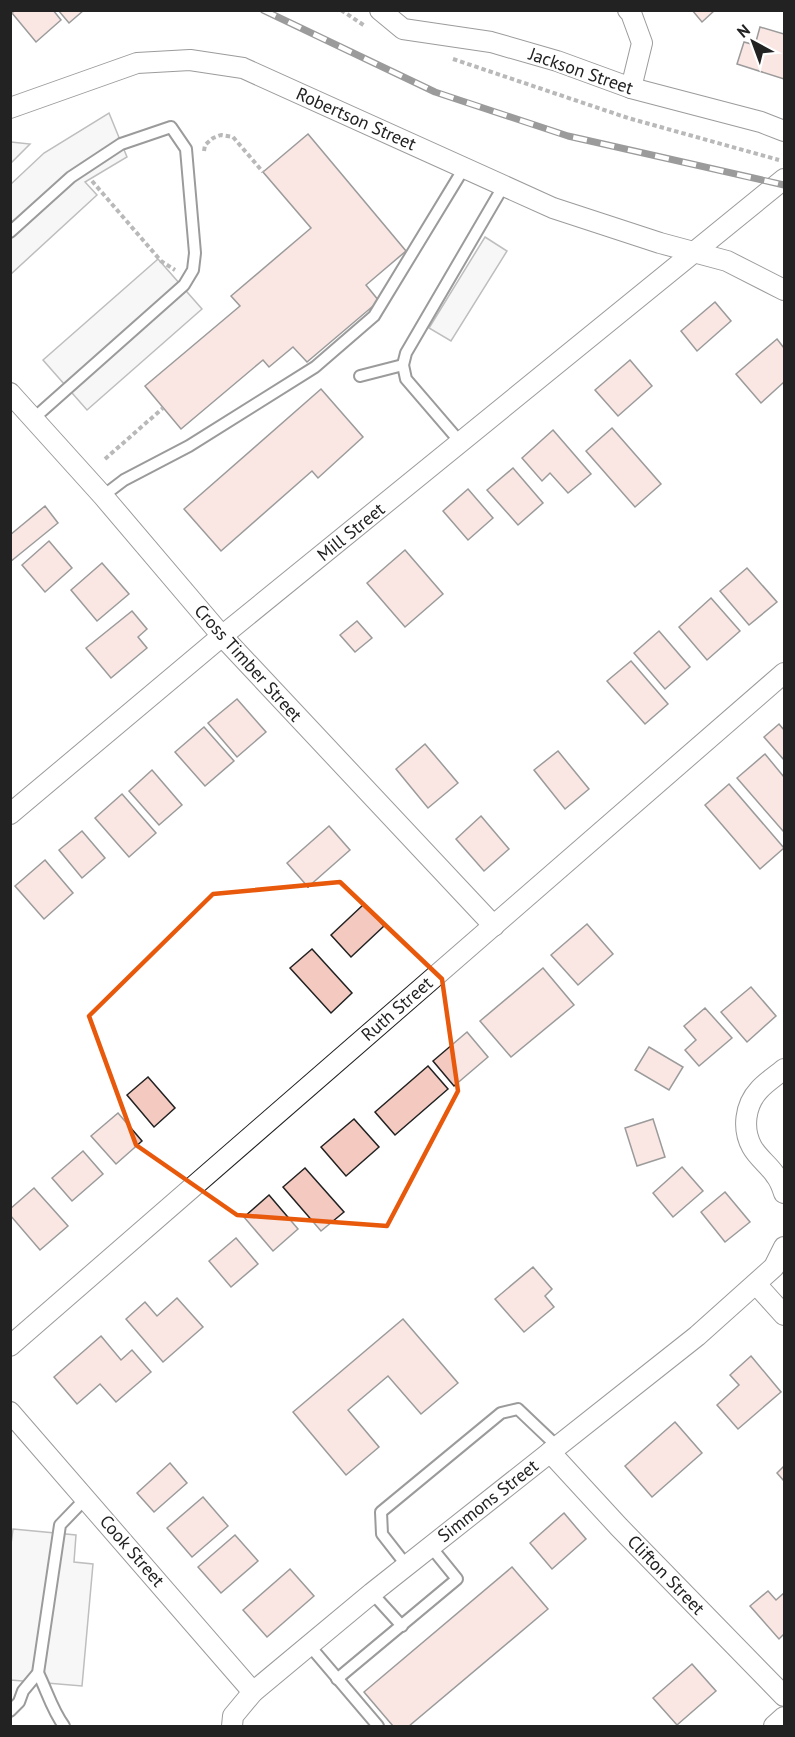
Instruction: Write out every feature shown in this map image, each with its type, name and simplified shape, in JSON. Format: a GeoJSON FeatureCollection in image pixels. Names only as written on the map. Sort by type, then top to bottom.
{"type":"FeatureCollection","features":[{"type":"Feature","properties":{"kind":"street","name":"Jackson Street"},"geometry":{"type":"LineString","coordinates":[[380,10],[403,29],[491,42],[557,61],[631,88],[761,122],[784,131]]}},
{"type":"Feature","properties":{"kind":"street"},"geometry":{"type":"LineString","coordinates":[[628,10],[642,43],[631,88]]}},
{"type":"Feature","properties":{"kind":"street","name":"Robertson Street"},"geometry":{"type":"LineString","coordinates":[[10,108],[137,63],[190,60],[243,68],[553,208],[660,243],[727,261],[784,290]]}},
{"type":"Feature","properties":{"kind":"street","name":"Mill Street"},"geometry":{"type":"LineString","coordinates":[[10,814],[222,636],[784,179]]}},
{"type":"Feature","properties":{"kind":"street","name":"Cross Timber Street"},"geometry":{"type":"LineString","coordinates":[[10,393],[103,496],[222,636],[494,926]]}},
{"type":"Feature","properties":{"kind":"street","name":"Ruth Street"},"geometry":{"type":"LineString","coordinates":[[10,1346],[784,673]]}},
{"type":"Feature","properties":{"kind":"street"},"geometry":{"type":"LineString","coordinates":[[784,1069],[759,1090],[746,1117],[751,1146],[776,1176],[784,1193]]}},
{"type":"Feature","properties":{"kind":"street","name":"Simmons Street"},"geometry":{"type":"LineString","coordinates":[[232,1726],[233,1716],[253,1692],[372,1593],[697,1336],[774,1268],[784,1247]]}},
{"type":"Feature","properties":{"kind":"street"},"geometry":{"type":"LineString","coordinates":[[756,1284],[784,1315]]}},
{"type":"Feature","properties":{"kind":"street","name":"Cook Street"},"geometry":{"type":"LineString","coordinates":[[10,1412],[253,1692]]}},
{"type":"Feature","properties":{"kind":"street","name":"Clifton Street"},"geometry":{"type":"LineString","coordinates":[[554,1450],[619,1527],[784,1696]]}},
{"type":"Feature","properties":{"kind":"street"},"geometry":{"type":"LineString","coordinates":[[774,1726],[784,1717]]}},
{"type":"Feature","properties":{"kind":"lane"},"geometry":{"type":"LineString","coordinates":[[10,232],[71,177],[121,144],[171,127],[186,149],[195,254],[193,270],[184,285],[33,419]]}},
{"type":"Feature","properties":{"kind":"lane"},"geometry":{"type":"LineString","coordinates":[[103,496],[124,480],[189,446],[315,367],[374,316],[464,168]]}},
{"type":"Feature","properties":{"kind":"lane"},"geometry":{"type":"LineString","coordinates":[[461,443],[406,379],[403,365],[406,353],[504,185]]}},
{"type":"Feature","properties":{"kind":"lane"},"geometry":{"type":"LineString","coordinates":[[360,376],[403,365]]}},
{"type":"Feature","properties":{"kind":"lane"},"geometry":{"type":"LineString","coordinates":[[407,1566],[382,1534],[381,1512],[501,1413],[518,1409],[554,1450]]}},
{"type":"Feature","properties":{"kind":"lane"},"geometry":{"type":"LineString","coordinates":[[10,1711],[19,1702],[23,1691],[38,1673],[60,1525],[86,1498]]}},
{"type":"Feature","properties":{"kind":"lane"},"geometry":{"type":"LineString","coordinates":[[337,1679],[457,1579],[431,1547]]}},
{"type":"Feature","properties":{"kind":"lane"},"geometry":{"type":"LineString","coordinates":[[372,1593],[402,1626]]}},
{"type":"Feature","properties":{"kind":"lane"},"geometry":{"type":"LineString","coordinates":[[309,1645],[378,1726]]}},
{"type":"Feature","properties":{"kind":"lane"},"geometry":{"type":"LineString","coordinates":[[38,1673],[50,1696],[54,1713],[64,1726]]}},
{"type":"Feature","properties":{"kind":"path"},"geometry":{"type":"LineString","coordinates":[[341,10],[368,28]]}},
{"type":"Feature","properties":{"kind":"path"},"geometry":{"type":"LineString","coordinates":[[444,57],[628,118],[771,158]]}},
{"type":"Feature","properties":{"kind":"path"},"geometry":{"type":"LineString","coordinates":[[201,160],[205,146],[213,138],[227,135],[232,137],[263,172]]}},
{"type":"Feature","properties":{"kind":"path"},"geometry":{"type":"LineString","coordinates":[[92,181],[161,261],[176,270]]}},
{"type":"Feature","properties":{"kind":"path"},"geometry":{"type":"LineString","coordinates":[[105,459],[163,408]]}},
{"type":"Feature","properties":{"kind":"highlighted area"},"geometry":{"type":"Polygon","coordinates":[[[340,882],[442,979],[458,1091],[387,1226],[237,1215],[136,1145],[89,1016],[213,894],[340,882]]]}},
{"type":"Feature","properties":{"kind":"shaded area"},"geometry":{"type":"Polygon","coordinates":[[[109,113],[127,157],[85,182],[97,195],[11,274],[11,184],[44,153],[109,113]]]}},
{"type":"Feature","properties":{"kind":"shaded area"},"geometry":{"type":"Polygon","coordinates":[[[10,142],[30,144],[11,163],[10,142]]]}},
{"type":"Feature","properties":{"kind":"shaded area"},"geometry":{"type":"Polygon","coordinates":[[[485,237],[507,251],[451,341],[429,328],[485,237]]]}},
{"type":"Feature","properties":{"kind":"shaded area"},"geometry":{"type":"Polygon","coordinates":[[[158,259],[202,309],[87,410],[43,360],[158,259]]]}},
{"type":"Feature","properties":{"kind":"shaded area"},"geometry":{"type":"Polygon","coordinates":[[[13,1529],[76,1535],[74,1562],[93,1564],[82,1686],[11,1680],[10,1552],[13,1529]]]}},
{"type":"Feature","properties":{"kind":"building"},"geometry":{"type":"Polygon","coordinates":[[[15,10],[53,10],[61,20],[36,42],[12,13],[15,10]]]}},
{"type":"Feature","properties":{"kind":"building"},"geometry":{"type":"Polygon","coordinates":[[[58,10],[84,10],[69,23],[58,10]]]}},
{"type":"Feature","properties":{"kind":"building"},"geometry":{"type":"Polygon","coordinates":[[[692,10],[715,10],[702,22],[692,10]]]}},
{"type":"Feature","properties":{"kind":"building"},"geometry":{"type":"Polygon","coordinates":[[[760,27],[784,34],[784,79],[737,64],[744,42],[755,45],[760,27]]]}},
{"type":"Feature","properties":{"kind":"building"},"geometry":{"type":"Polygon","coordinates":[[[308,134],[406,251],[366,285],[379,301],[307,362],[293,347],[269,367],[263,360],[181,429],[145,386],[240,306],[231,296],[311,228],[263,172],[308,134]]]}},
{"type":"Feature","properties":{"kind":"building"},"geometry":{"type":"Polygon","coordinates":[[[715,302],[731,321],[697,351],[681,331],[715,302]]]}},
{"type":"Feature","properties":{"kind":"building"},"geometry":{"type":"Polygon","coordinates":[[[777,339],[784,348],[784,382],[761,403],[736,374],[777,339]]]}},
{"type":"Feature","properties":{"kind":"building"},"geometry":{"type":"Polygon","coordinates":[[[630,360],[652,386],[618,416],[595,390],[630,360]]]}},
{"type":"Feature","properties":{"kind":"building"},"geometry":{"type":"Polygon","coordinates":[[[321,389],[363,437],[318,478],[312,471],[221,551],[184,509],[321,389]]]}},
{"type":"Feature","properties":{"kind":"building"},"geometry":{"type":"Polygon","coordinates":[[[612,428],[661,484],[635,507],[586,451],[612,428]]]}},
{"type":"Feature","properties":{"kind":"building"},"geometry":{"type":"Polygon","coordinates":[[[553,430],[591,474],[568,493],[550,473],[542,481],[522,458],[553,430]]]}},
{"type":"Feature","properties":{"kind":"building"},"geometry":{"type":"Polygon","coordinates":[[[513,468],[543,503],[518,525],[487,490],[513,468]]]}},
{"type":"Feature","properties":{"kind":"building"},"geometry":{"type":"Polygon","coordinates":[[[468,489],[493,518],[468,540],[443,511],[468,489]]]}},
{"type":"Feature","properties":{"kind":"building"},"geometry":{"type":"Polygon","coordinates":[[[45,506],[58,523],[10,562],[10,535],[45,506]]]}},
{"type":"Feature","properties":{"kind":"building"},"geometry":{"type":"Polygon","coordinates":[[[49,541],[72,568],[45,592],[22,565],[49,541]]]}},
{"type":"Feature","properties":{"kind":"building"},"geometry":{"type":"Polygon","coordinates":[[[405,550],[443,594],[405,627],[367,583],[405,550]]]}},
{"type":"Feature","properties":{"kind":"building"},"geometry":{"type":"Polygon","coordinates":[[[102,563],[129,594],[97,621],[71,590],[102,563]]]}},
{"type":"Feature","properties":{"kind":"building"},"geometry":{"type":"Polygon","coordinates":[[[747,568],[777,602],[749,625],[720,591],[747,568]]]}},
{"type":"Feature","properties":{"kind":"building"},"geometry":{"type":"Polygon","coordinates":[[[711,598],[740,631],[707,660],[679,627],[711,598]]]}},
{"type":"Feature","properties":{"kind":"building"},"geometry":{"type":"Polygon","coordinates":[[[132,611],[147,629],[138,637],[147,648],[111,678],[86,648],[132,611]]]}},
{"type":"Feature","properties":{"kind":"building"},"geometry":{"type":"Polygon","coordinates":[[[357,621],[372,638],[355,652],[340,635],[357,621]]]}},
{"type":"Feature","properties":{"kind":"building"},"geometry":{"type":"Polygon","coordinates":[[[659,631],[690,667],[665,689],[634,653],[659,631]]]}},
{"type":"Feature","properties":{"kind":"building"},"geometry":{"type":"Polygon","coordinates":[[[631,661],[668,704],[645,724],[607,681],[631,661]]]}},
{"type":"Feature","properties":{"kind":"building"},"geometry":{"type":"Polygon","coordinates":[[[237,699],[266,732],[237,757],[208,723],[237,699]]]}},
{"type":"Feature","properties":{"kind":"building"},"geometry":{"type":"Polygon","coordinates":[[[779,724],[784,730],[784,760],[764,737],[779,724]]]}},
{"type":"Feature","properties":{"kind":"building"},"geometry":{"type":"Polygon","coordinates":[[[204,727],[234,761],[205,786],[175,752],[204,727]]]}},
{"type":"Feature","properties":{"kind":"building"},"geometry":{"type":"Polygon","coordinates":[[[425,744],[458,783],[428,808],[396,769],[425,744]]]}},
{"type":"Feature","properties":{"kind":"building"},"geometry":{"type":"Polygon","coordinates":[[[558,751],[589,789],[565,809],[534,770],[558,751]]]}},
{"type":"Feature","properties":{"kind":"building"},"geometry":{"type":"Polygon","coordinates":[[[765,754],[784,777],[783,831],[737,778],[765,754]]]}},
{"type":"Feature","properties":{"kind":"building"},"geometry":{"type":"Polygon","coordinates":[[[152,770],[182,805],[159,825],[129,791],[152,770]]]}},
{"type":"Feature","properties":{"kind":"building"},"geometry":{"type":"Polygon","coordinates":[[[729,784],[784,848],[760,869],[705,805],[729,784]]]}},
{"type":"Feature","properties":{"kind":"building"},"geometry":{"type":"Polygon","coordinates":[[[122,794],[156,833],[129,857],[95,818],[122,794]]]}},
{"type":"Feature","properties":{"kind":"building"},"geometry":{"type":"Polygon","coordinates":[[[481,816],[509,849],[484,871],[456,839],[481,816]]]}},
{"type":"Feature","properties":{"kind":"building"},"geometry":{"type":"Polygon","coordinates":[[[329,826],[350,850],[308,887],[287,863],[329,826]]]}},
{"type":"Feature","properties":{"kind":"building"},"geometry":{"type":"Polygon","coordinates":[[[82,831],[105,858],[82,878],[59,850],[82,831]]]}},
{"type":"Feature","properties":{"kind":"building"},"geometry":{"type":"Polygon","coordinates":[[[45,860],[73,893],[44,919],[15,886],[45,860]]]}},
{"type":"Feature","properties":{"kind":"building"},"geometry":{"type":"Polygon","coordinates":[[[364,904],[384,926],[351,957],[331,935],[364,904]]]}},
{"type":"Feature","properties":{"kind":"building"},"geometry":{"type":"Polygon","coordinates":[[[587,924],[613,954],[578,985],[551,955],[587,924]]]}},
{"type":"Feature","properties":{"kind":"building"},"geometry":{"type":"Polygon","coordinates":[[[312,949],[352,993],[331,1013],[290,968],[312,949]]]}},
{"type":"Feature","properties":{"kind":"building"},"geometry":{"type":"Polygon","coordinates":[[[543,968],[574,1005],[511,1057],[480,1021],[543,968]]]}},
{"type":"Feature","properties":{"kind":"building"},"geometry":{"type":"Polygon","coordinates":[[[751,987],[776,1016],[747,1042],[721,1012],[751,987]]]}},
{"type":"Feature","properties":{"kind":"building"},"geometry":{"type":"Polygon","coordinates":[[[705,1008],[732,1038],[699,1066],[685,1050],[696,1040],[684,1026],[705,1008]]]}},
{"type":"Feature","properties":{"kind":"building"},"geometry":{"type":"Polygon","coordinates":[[[467,1032],[488,1057],[454,1086],[433,1061],[467,1032]]]}},
{"type":"Feature","properties":{"kind":"building"},"geometry":{"type":"Polygon","coordinates":[[[649,1047],[683,1067],[669,1090],[635,1070],[649,1047]]]}},
{"type":"Feature","properties":{"kind":"building"},"geometry":{"type":"Polygon","coordinates":[[[428,1066],[448,1089],[395,1135],[375,1112],[428,1066]]]}},
{"type":"Feature","properties":{"kind":"building"},"geometry":{"type":"Polygon","coordinates":[[[148,1077],[175,1108],[154,1127],[127,1095],[148,1077]]]}},
{"type":"Feature","properties":{"kind":"building"},"geometry":{"type":"Polygon","coordinates":[[[118,1113],[142,1141],[116,1164],[91,1136],[118,1113]]]}},
{"type":"Feature","properties":{"kind":"building"},"geometry":{"type":"Polygon","coordinates":[[[354,1119],[379,1147],[346,1176],[321,1147],[354,1119]]]}},
{"type":"Feature","properties":{"kind":"building"},"geometry":{"type":"Polygon","coordinates":[[[653,1119],[665,1157],[637,1166],[625,1128],[653,1119]]]}},
{"type":"Feature","properties":{"kind":"building"},"geometry":{"type":"Polygon","coordinates":[[[83,1151],[103,1174],[72,1201],[52,1178],[83,1151]]]}},
{"type":"Feature","properties":{"kind":"building"},"geometry":{"type":"Polygon","coordinates":[[[682,1167],[703,1191],[673,1217],[653,1193],[682,1167]]]}},
{"type":"Feature","properties":{"kind":"building"},"geometry":{"type":"Polygon","coordinates":[[[305,1168],[344,1212],[321,1231],[283,1187],[305,1168]]]}},
{"type":"Feature","properties":{"kind":"building"},"geometry":{"type":"Polygon","coordinates":[[[34,1188],[68,1226],[40,1250],[10,1215],[10,1209],[34,1188]]]}},
{"type":"Feature","properties":{"kind":"building"},"geometry":{"type":"Polygon","coordinates":[[[725,1192],[750,1222],[725,1242],[701,1212],[725,1192]]]}},
{"type":"Feature","properties":{"kind":"building"},"geometry":{"type":"Polygon","coordinates":[[[269,1195],[298,1229],[273,1251],[244,1217],[269,1195]]]}},
{"type":"Feature","properties":{"kind":"building"},"geometry":{"type":"Polygon","coordinates":[[[236,1238],[258,1264],[231,1287],[209,1261],[236,1238]]]}},
{"type":"Feature","properties":{"kind":"building"},"geometry":{"type":"Polygon","coordinates":[[[533,1267],[552,1289],[545,1296],[554,1307],[524,1332],[495,1299],[533,1267]]]}},
{"type":"Feature","properties":{"kind":"building"},"geometry":{"type":"Polygon","coordinates":[[[177,1298],[203,1327],[163,1362],[126,1319],[145,1302],[157,1316],[177,1298]]]}},
{"type":"Feature","properties":{"kind":"building"},"geometry":{"type":"Polygon","coordinates":[[[403,1319],[458,1383],[421,1414],[388,1376],[348,1410],[379,1447],[346,1475],[293,1412],[403,1319]]]}},
{"type":"Feature","properties":{"kind":"building"},"geometry":{"type":"Polygon","coordinates":[[[101,1336],[121,1360],[132,1350],[151,1372],[116,1402],[100,1384],[77,1404],[54,1377],[101,1336]]]}},
{"type":"Feature","properties":{"kind":"building"},"geometry":{"type":"Polygon","coordinates":[[[751,1356],[781,1392],[738,1429],[717,1405],[739,1385],[730,1375],[751,1356]]]}},
{"type":"Feature","properties":{"kind":"building"},"geometry":{"type":"Polygon","coordinates":[[[675,1422],[702,1453],[652,1497],[625,1466],[675,1422]]]}},
{"type":"Feature","properties":{"kind":"building"},"geometry":{"type":"Polygon","coordinates":[[[170,1463],[187,1483],[154,1512],[137,1493],[170,1463]]]}},
{"type":"Feature","properties":{"kind":"building"},"geometry":{"type":"Polygon","coordinates":[[[784,1466],[784,1481],[777,1473],[784,1466]]]}},
{"type":"Feature","properties":{"kind":"building"},"geometry":{"type":"Polygon","coordinates":[[[203,1497],[228,1526],[192,1557],[167,1528],[203,1497]]]}},
{"type":"Feature","properties":{"kind":"building"},"geometry":{"type":"Polygon","coordinates":[[[564,1513],[586,1539],[552,1569],[530,1543],[564,1513]]]}},
{"type":"Feature","properties":{"kind":"building"},"geometry":{"type":"Polygon","coordinates":[[[235,1535],[258,1561],[221,1593],[198,1567],[235,1535]]]}},
{"type":"Feature","properties":{"kind":"building"},"geometry":{"type":"Polygon","coordinates":[[[512,1567],[548,1609],[409,1726],[393,1726],[364,1692],[512,1567]]]}},
{"type":"Feature","properties":{"kind":"building"},"geometry":{"type":"Polygon","coordinates":[[[290,1569],[314,1596],[267,1637],[243,1610],[290,1569]]]}},
{"type":"Feature","properties":{"kind":"building"},"geometry":{"type":"Polygon","coordinates":[[[768,1591],[776,1600],[784,1593],[784,1634],[779,1639],[750,1606],[768,1591]]]}},
{"type":"Feature","properties":{"kind":"building"},"geometry":{"type":"Polygon","coordinates":[[[692,1664],[716,1691],[677,1725],[653,1698],[692,1664]]]}},
{"type":"Feature","properties":{"kind":"railway"},"geometry":{"type":"LineString","coordinates":[[263,10],[435,92],[568,136],[784,185]]}}]}
